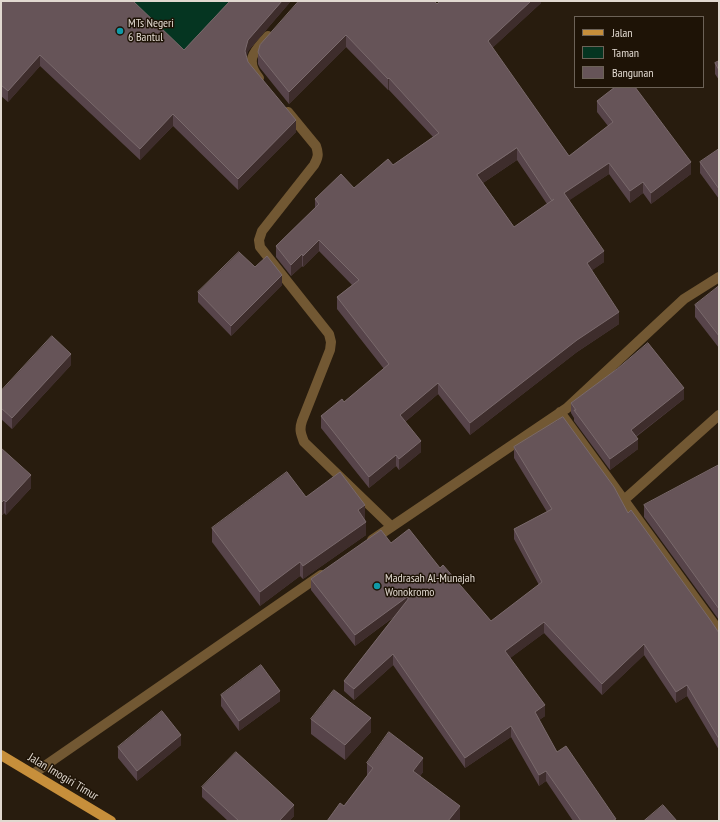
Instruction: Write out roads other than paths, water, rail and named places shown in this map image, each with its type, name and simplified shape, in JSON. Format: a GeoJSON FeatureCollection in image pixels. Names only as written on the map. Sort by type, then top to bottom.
{"type":"FeatureCollection","features":[{"type":"Feature","properties":{"kind":"main road","name":"Jalan Imogiri Timur"},"geometry":{"type":"LineString","coordinates":[[1,755],[111,821]]}},
{"type":"Feature","properties":{"kind":"street"},"geometry":{"type":"LineString","coordinates":[[264,83],[254,71],[251,64],[252,58],[260,45],[275,29]]}},
{"type":"Feature","properties":{"kind":"street"},"geometry":{"type":"LineString","coordinates":[[283,106],[316,146],[318,158],[262,232],[259,240],[260,247],[329,334],[330,342],[330,350],[301,425],[300,433],[304,442],[391,526]]}},
{"type":"Feature","properties":{"kind":"street"},"geometry":{"type":"LineString","coordinates":[[365,544],[572,403],[684,299],[719,276]]}},
{"type":"Feature","properties":{"kind":"street"},"geometry":{"type":"LineString","coordinates":[[560,412],[719,631]]}},
{"type":"Feature","properties":{"kind":"street"},"geometry":{"type":"LineString","coordinates":[[624,500],[719,415]]}},
{"type":"Feature","properties":{"kind":"street"},"geometry":{"type":"LineString","coordinates":[[33,774],[326,571]]}},
{"type":"Feature","properties":{"kind":"place","name":"MTs Negeri 6 Bantul"},"geometry":{"type":"Point","coordinates":[120,31]}},
{"type":"Feature","properties":{"kind":"place","name":"Madrasah Al-Munajah Wonokromo"},"geometry":{"type":"Point","coordinates":[377,586]}}]}
